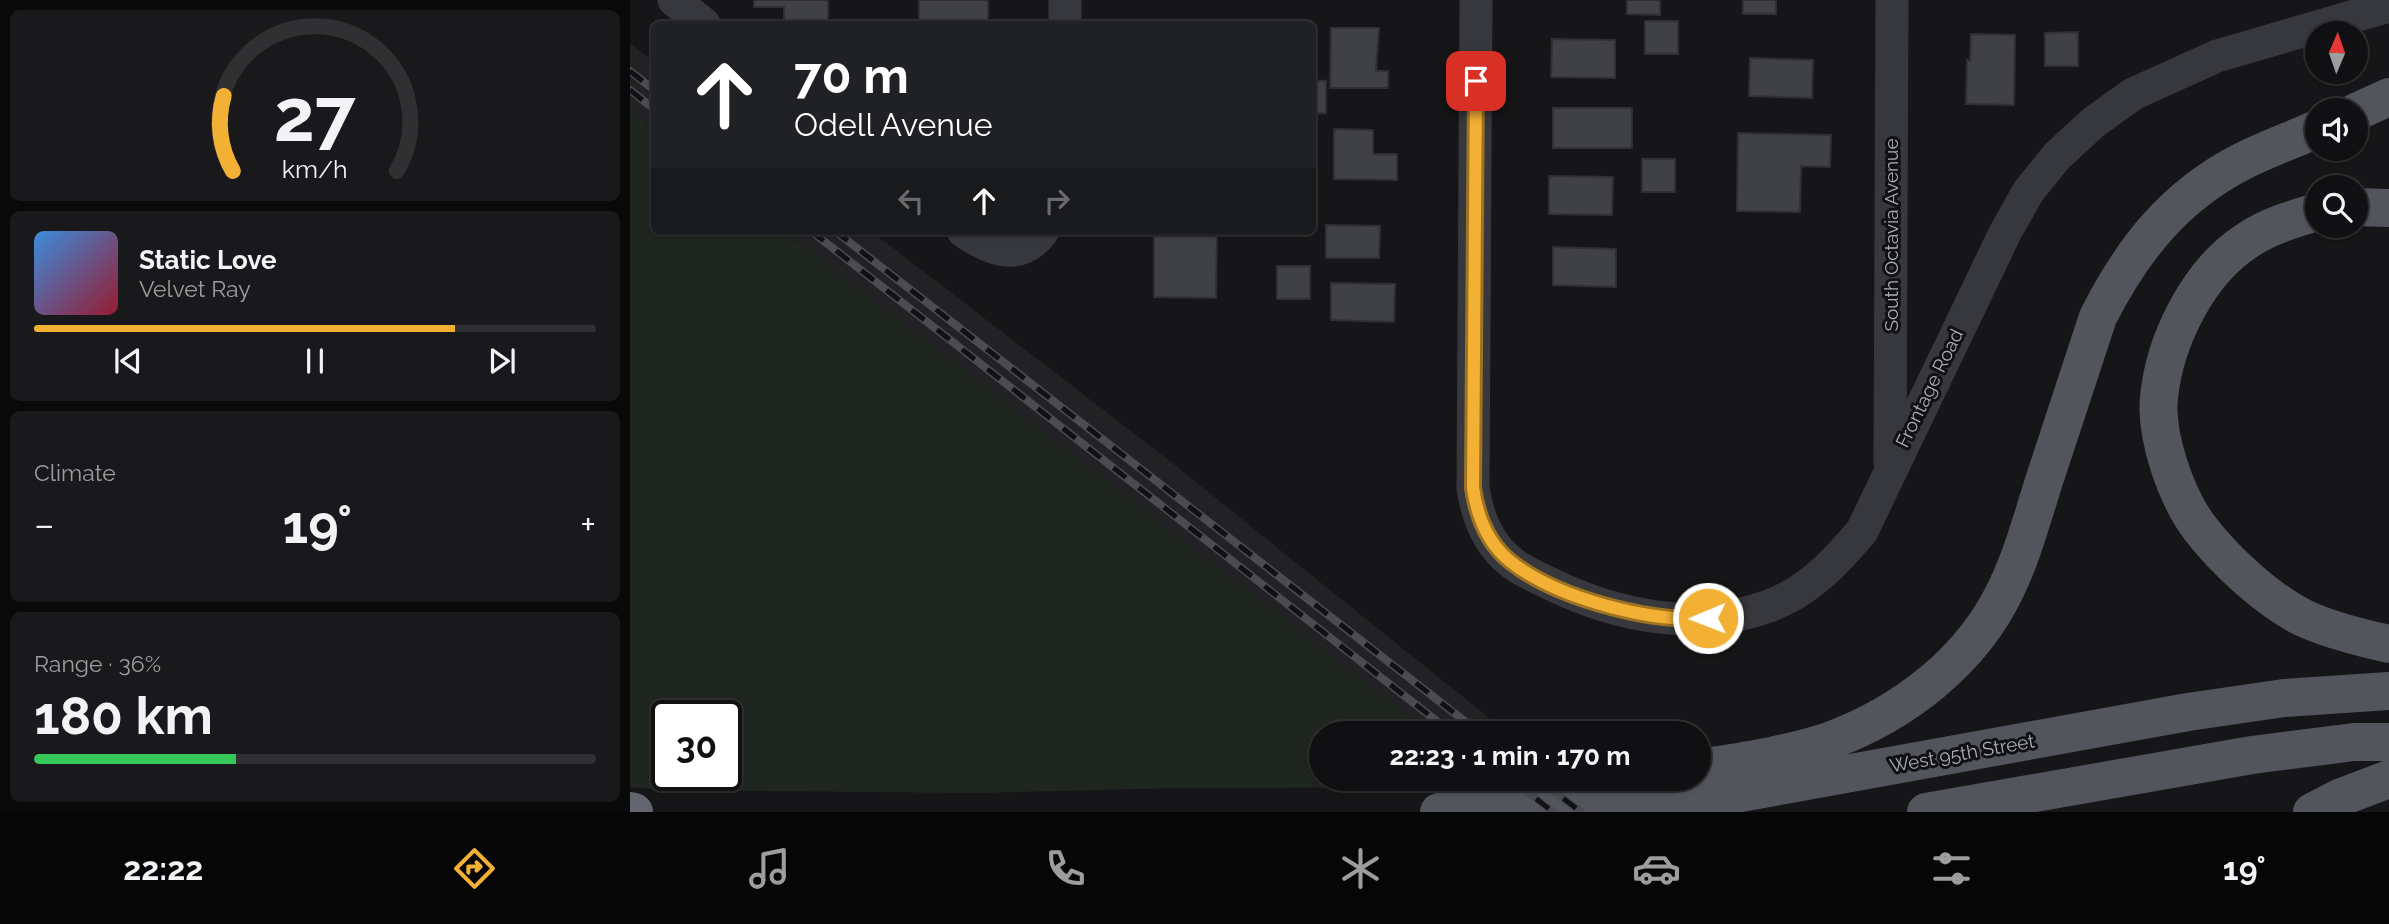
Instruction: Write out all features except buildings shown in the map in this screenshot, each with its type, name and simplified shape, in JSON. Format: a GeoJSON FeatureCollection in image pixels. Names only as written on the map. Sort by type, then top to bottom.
{"type":"FeatureCollection","features":[{"type":"Feature","properties":{"kind":"main road"},"geometry":{"type":"LineString","coordinates":[[2368,107],[2389,97]]}},
{"type":"Feature","properties":{"kind":"main road"},"geometry":{"type":"LineString","coordinates":[[1711,766],[1774,756],[1829,741],[1874,721],[1911,700],[1947,669],[1979,631],[2006,590],[2098,317],[2119,276],[2149,235],[2178,205],[2242,162],[2305,134]]}},
{"type":"Feature","properties":{"kind":"main road"},"geometry":{"type":"LineString","coordinates":[[2368,207],[2389,208]]}},
{"type":"Feature","properties":{"kind":"main road"},"geometry":{"type":"LineString","coordinates":[[2305,216],[2284,222],[2247,241],[2214,271],[2185,309],[2169,351],[2159,399],[2164,447],[2179,490],[2198,527],[2232,564],[2271,597],[2306,619],[2389,644]]}},
{"type":"Feature","properties":{"kind":"main road","name":"West 95th Street"},"geometry":{"type":"LineString","coordinates":[[1535,812],[1620,810],[1690,802],[2188,712],[2284,698],[2389,691]]}},
{"type":"Feature","properties":{"kind":"main road"},"geometry":{"type":"LineString","coordinates":[[1926,812],[2252,755],[2354,743],[2389,742]]}},
{"type":"Feature","properties":{"kind":"main road"},"geometry":{"type":"LineString","coordinates":[[2312,812],[2339,798],[2389,779]]}},
{"type":"Feature","properties":{"kind":"main road"},"geometry":{"type":"LineString","coordinates":[[1439,812],[1566,791]]}},
{"type":"Feature","properties":{"kind":"street"},"geometry":{"type":"LineString","coordinates":[[674,0],[700,21]]}},
{"type":"Feature","properties":{"kind":"street"},"geometry":{"type":"LineString","coordinates":[[1065,0],[1065,21]]}},
{"type":"Feature","properties":{"kind":"street","name":"Frontage Road"},"geometry":{"type":"LineString","coordinates":[[1476,0],[1473,488],[1477,513],[1491,539],[1510,561],[1580,598],[1636,614],[1687,620],[1729,616],[1766,607],[1806,587],[1836,561],[1861,531],[2005,233],[2028,192],[2057,156],[2094,122],[2133,94],[2217,57],[2389,6]]}},
{"type":"Feature","properties":{"kind":"street","name":"South Octavia Avenue"},"geometry":{"type":"LineString","coordinates":[[1890,470],[1892,0]]}},
{"type":"Feature","properties":{"kind":"street"},"geometry":{"type":"LineString","coordinates":[[970,235],[1006,251],[1022,249],[1036,241],[1040,235]]}},
{"type":"Feature","properties":{"kind":"shaded area"},"geometry":{"type":"Polygon","coordinates":[[[630,43],[651,60],[651,128],[630,111],[630,43]]]}},
{"type":"Feature","properties":{"kind":"shaded area"},"geometry":{"type":"Polygon","coordinates":[[[630,111],[651,128],[651,235],[789,235],[1416,721],[1309,721],[1309,788],[977,793],[742,791],[742,700],[651,700],[651,789],[630,787],[630,111]]]}},
{"type":"Feature","properties":{"kind":"shaded area"},"geometry":{"type":"Polygon","coordinates":[[[789,235],[876,235],[1166,458],[1493,721],[1416,721],[789,235]]]}},
{"type":"Feature","properties":{"kind":"railway"},"geometry":{"type":"LineString","coordinates":[[630,71],[651,88]]}},
{"type":"Feature","properties":{"kind":"railway"},"geometry":{"type":"LineString","coordinates":[[630,90],[651,107]]}},
{"type":"Feature","properties":{"kind":"railway"},"geometry":{"type":"LineString","coordinates":[[816,235],[1437,721]]}},
{"type":"Feature","properties":{"kind":"railway"},"geometry":{"type":"LineString","coordinates":[[840,235],[1465,721]]}},
{"type":"Feature","properties":{"kind":"railway"},"geometry":{"type":"LineString","coordinates":[[1526,791],[1553,812]]}},
{"type":"Feature","properties":{"kind":"railway"},"geometry":{"type":"LineString","coordinates":[[1554,791],[1581,812]]}},
{"type":"Feature","properties":{"kind":"route"},"geometry":{"type":"LineString","coordinates":[[1476,81],[1473,488],[1477,513],[1491,539],[1510,561],[1580,598],[1636,614],[1687,620],[1708,618]]}}]}
